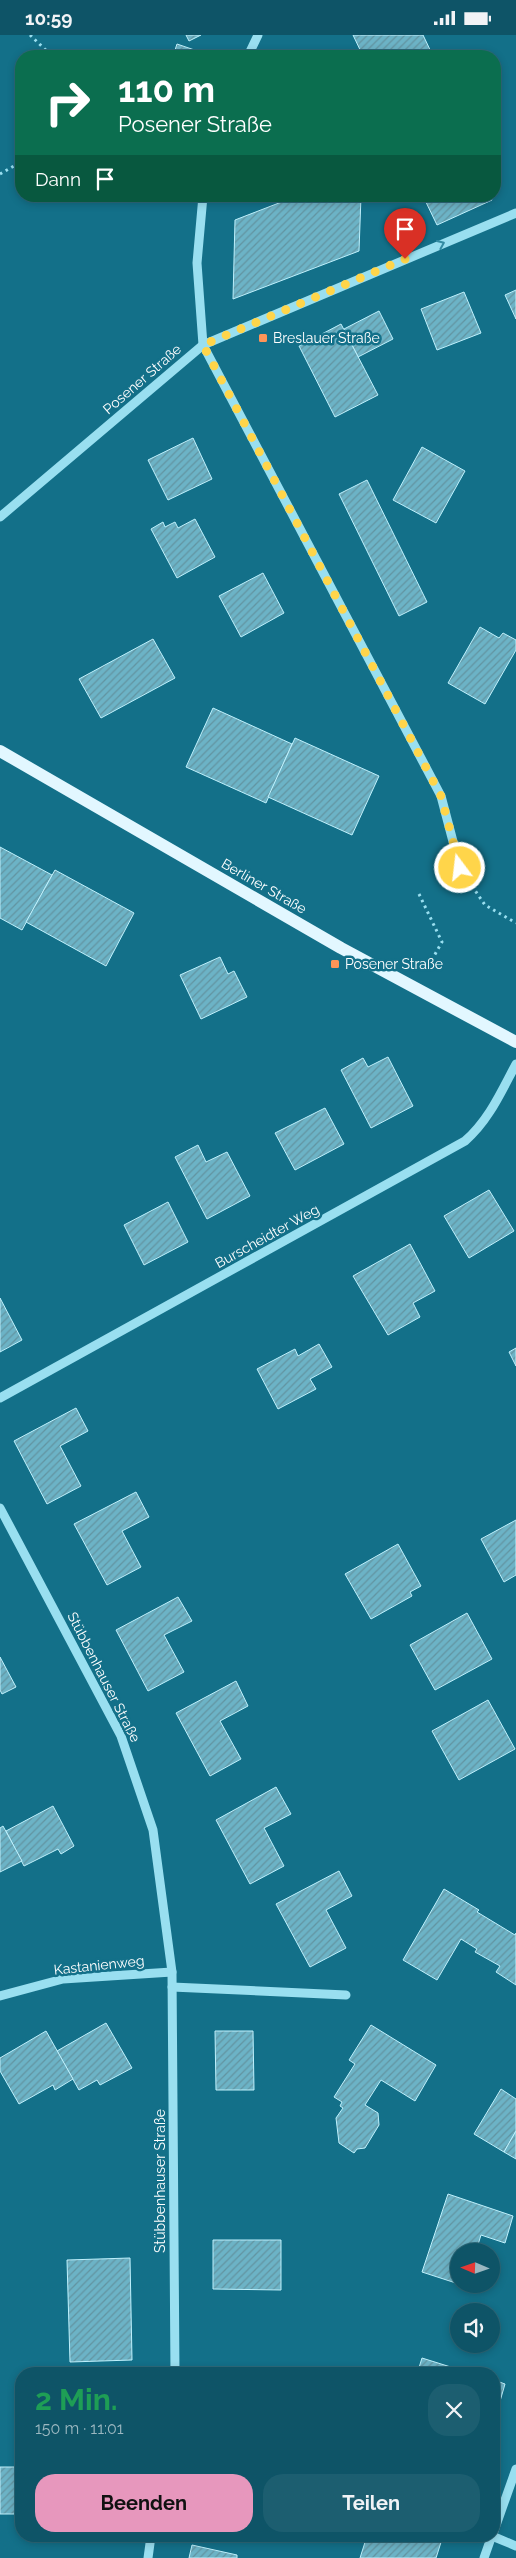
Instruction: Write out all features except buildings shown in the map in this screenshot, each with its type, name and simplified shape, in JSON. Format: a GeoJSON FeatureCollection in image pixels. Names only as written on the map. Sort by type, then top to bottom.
{"type":"FeatureCollection","features":[{"type":"Feature","properties":{"kind":"main road","name":"Berliner Straße"},"geometry":{"type":"LineString","coordinates":[[0,751],[341,948],[516,1043]]}},
{"type":"Feature","properties":{"kind":"street"},"geometry":{"type":"LineString","coordinates":[[251,50],[258,35]]}},
{"type":"Feature","properties":{"kind":"street"},"geometry":{"type":"LineString","coordinates":[[203,202],[198,263],[203,345],[441,796],[460,868]]}},
{"type":"Feature","properties":{"kind":"street","name":"Posener Straße"},"geometry":{"type":"LineString","coordinates":[[0,517],[203,345],[516,213]]}},
{"type":"Feature","properties":{"kind":"street","name":"Burscheidter Weg"},"geometry":{"type":"LineString","coordinates":[[0,1398],[465,1141],[480,1127],[491,1111],[516,1064]]}},
{"type":"Feature","properties":{"kind":"street","name":"Stübbenhauser Straße"},"geometry":{"type":"LineString","coordinates":[[0,1508],[121,1736],[153,1830],[172,1972],[175,2367]]}},
{"type":"Feature","properties":{"kind":"street","name":"Kastanienweg"},"geometry":{"type":"LineString","coordinates":[[0,1996],[63,1979],[172,1972]]}},
{"type":"Feature","properties":{"kind":"street"},"geometry":{"type":"LineString","coordinates":[[172,1987],[346,1995]]}},
{"type":"Feature","properties":{"kind":"street"},"geometry":{"type":"LineString","coordinates":[[500,2513],[516,2469]]}},
{"type":"Feature","properties":{"kind":"street"},"geometry":{"type":"LineString","coordinates":[[500,2539],[516,2546]]}},
{"type":"Feature","properties":{"kind":"street"},"geometry":{"type":"LineString","coordinates":[[148,2558],[150,2542]]}},
{"type":"Feature","properties":{"kind":"street"},"geometry":{"type":"LineString","coordinates":[[484,2558],[490,2542]]}},
{"type":"Feature","properties":{"kind":"path"},"geometry":{"type":"LineString","coordinates":[[30,35],[46,50]]}},
{"type":"Feature","properties":{"kind":"path"},"geometry":{"type":"LineString","coordinates":[[0,174],[15,165]]}},
{"type":"Feature","properties":{"kind":"path"},"geometry":{"type":"LineString","coordinates":[[460,868],[484,905],[516,923]]}},
{"type":"Feature","properties":{"kind":"path"},"geometry":{"type":"LineString","coordinates":[[419,894],[442,942],[434,956]]}},
{"type":"Feature","properties":{"kind":"place","name":"Breslauer Straße"},"geometry":{"type":"Point","coordinates":[263,338]}},
{"type":"Feature","properties":{"kind":"place","name":"Posener Straße"},"geometry":{"type":"Point","coordinates":[335,964]}},
{"type":"Feature","properties":{"kind":"route"},"geometry":{"type":"LineString","coordinates":[[405,259],[203,345],[441,796],[460,868]]}}]}
